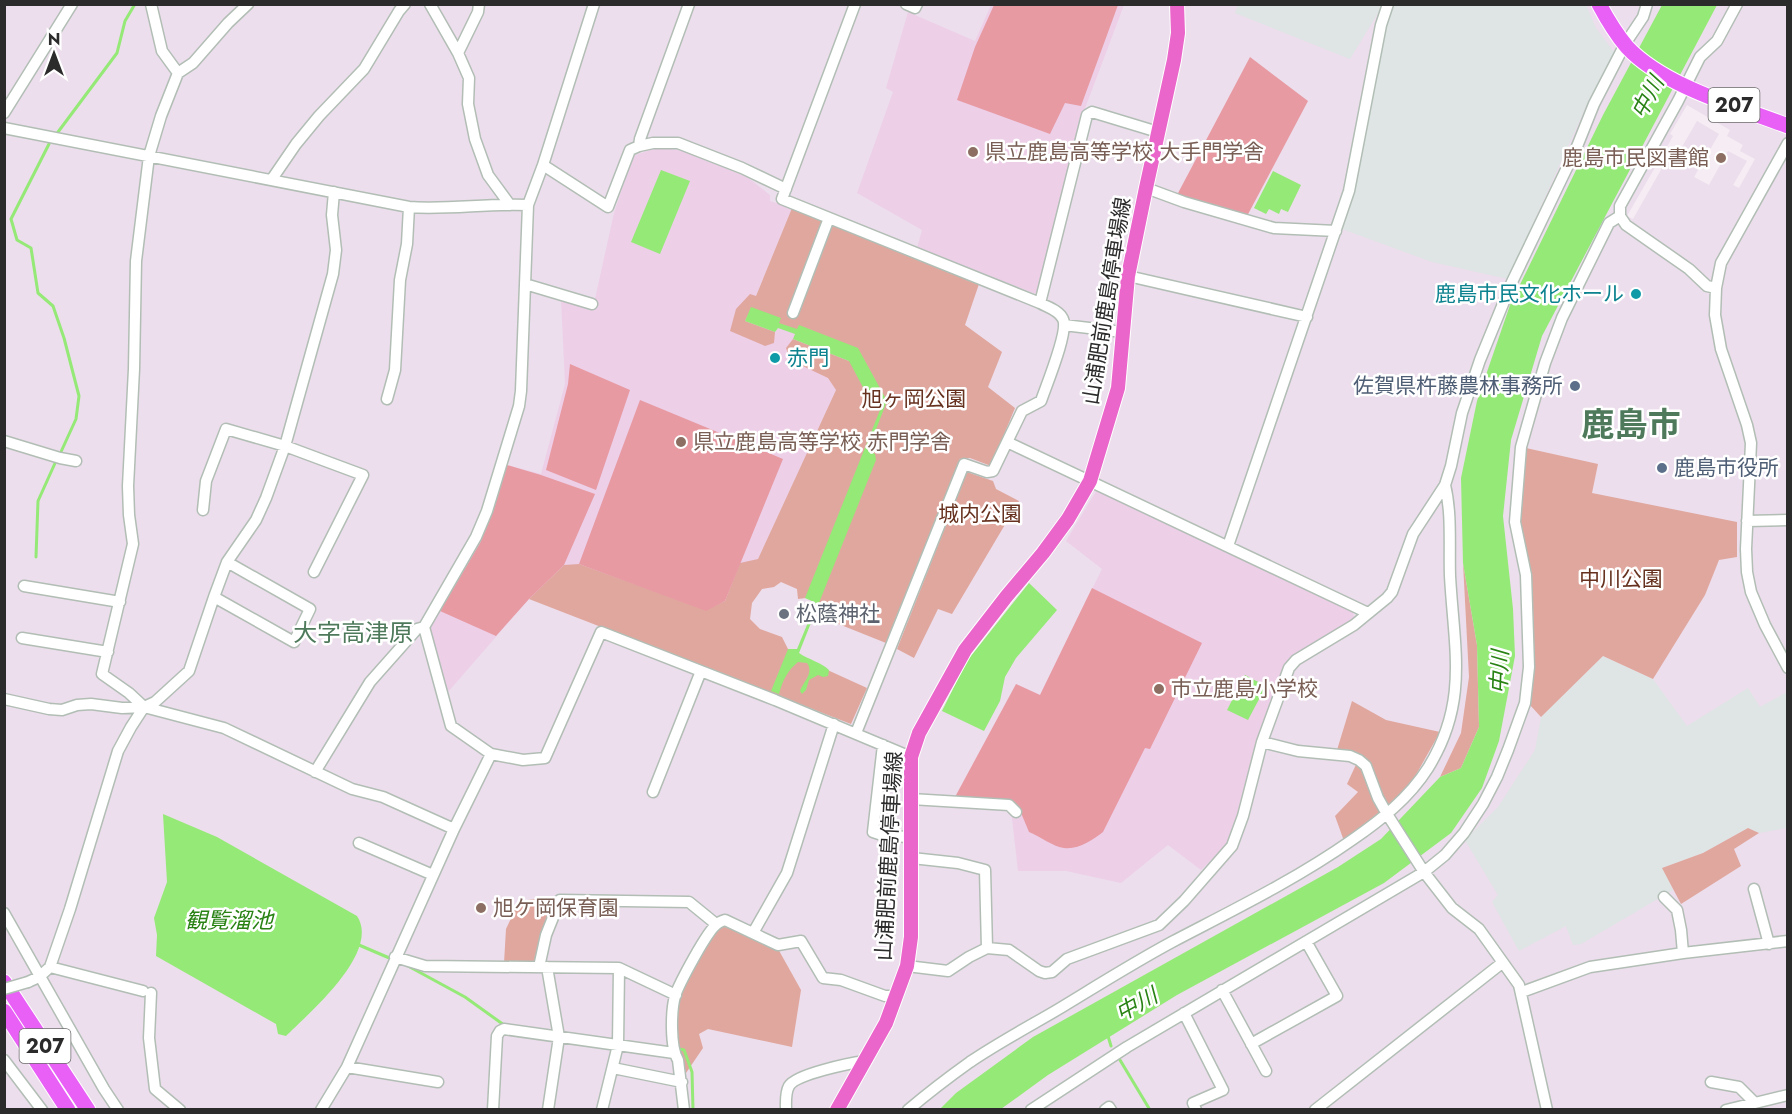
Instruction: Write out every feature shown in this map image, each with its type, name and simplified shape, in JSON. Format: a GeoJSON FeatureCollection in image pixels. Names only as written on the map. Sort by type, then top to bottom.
{"type":"FeatureCollection","features":[{"type":"Feature","properties":{"kind":"highway","name":"207"},"geometry":{"type":"LineString","coordinates":[[1599,4],[1627,47],[1653,69],[1683,85],[1788,126]]}},
{"type":"Feature","properties":{"kind":"highway","name":"207"},"geometry":{"type":"LineString","coordinates":[[4,982],[88,1110]]}},
{"type":"Feature","properties":{"kind":"highway","name":"207"},"geometry":{"type":"LineString","coordinates":[[4,1011],[68,1110]]}},
{"type":"Feature","properties":{"kind":"main road","name":"山浦肥前鹿島停車場線"},"geometry":{"type":"LineString","coordinates":[[837,1110],[886,1023],[907,966],[911,937],[911,757],[919,733],[965,650],[1043,553],[1068,519],[1090,481],[1118,388],[1128,276],[1178,33],[1177,4]]}},
{"type":"Feature","properties":{"kind":"street"},"geometry":{"type":"LineString","coordinates":[[4,113],[72,4]]}},
{"type":"Feature","properties":{"kind":"street"},"geometry":{"type":"LineString","coordinates":[[151,4],[162,51],[178,73]]}},
{"type":"Feature","properties":{"kind":"street"},"geometry":{"type":"LineString","coordinates":[[144,707],[102,674],[133,544],[128,486],[134,369],[136,261],[150,156],[161,116],[178,73],[193,63],[248,4]]}},
{"type":"Feature","properties":{"kind":"street"},"geometry":{"type":"LineString","coordinates":[[272,179],[319,116],[364,69],[405,4]]}},
{"type":"Feature","properties":{"kind":"street"},"geometry":{"type":"LineString","coordinates":[[430,4],[458,53],[469,78],[468,104],[475,139],[488,175],[510,205]]}},
{"type":"Feature","properties":{"kind":"street"},"geometry":{"type":"LineString","coordinates":[[458,53],[478,12],[479,4]]}},
{"type":"Feature","properties":{"kind":"street"},"geometry":{"type":"LineString","coordinates":[[315,771],[370,682],[417,629],[424,627],[476,537],[487,511],[519,406],[528,206],[594,4]]}},
{"type":"Feature","properties":{"kind":"street"},"geometry":{"type":"LineString","coordinates":[[639,146],[689,4]]}},
{"type":"Feature","properties":{"kind":"street"},"geometry":{"type":"LineString","coordinates":[[855,4],[782,199],[1040,303],[1056,311],[1063,319],[1064,325],[1061,341],[1041,400],[1022,411],[993,471],[987,472],[964,464],[856,733]]}},
{"type":"Feature","properties":{"kind":"street"},"geometry":{"type":"LineString","coordinates":[[906,4],[915,8],[917,4]]}},
{"type":"Feature","properties":{"kind":"street"},"geometry":{"type":"LineString","coordinates":[[1228,546],[1349,191],[1381,26],[1388,4]]}},
{"type":"Feature","properties":{"kind":"street"},"geometry":{"type":"LineString","coordinates":[[907,966],[948,971],[987,948],[1009,950],[1039,971],[1052,972],[1067,960],[1159,925],[1184,901],[1232,846],[1243,816],[1262,742],[1289,668],[1296,660],[1353,625],[1387,598],[1392,591],[1413,534],[1445,485],[1462,414],[1480,360],[1512,282],[1576,149],[1594,104],[1627,47],[1647,4]]}},
{"type":"Feature","properties":{"kind":"street"},"geometry":{"type":"LineString","coordinates":[[1716,288],[1707,286],[1689,269],[1626,225],[1620,216],[1620,206],[1683,85],[1700,57],[1717,41],[1737,4]]}},
{"type":"Feature","properties":{"kind":"street"},"geometry":{"type":"LineString","coordinates":[[1040,303],[1087,115],[1092,112],[1158,132]]}},
{"type":"Feature","properties":{"kind":"street"},"geometry":{"type":"LineString","coordinates":[[4,128],[409,207],[528,206]]}},
{"type":"Feature","properties":{"kind":"street"},"geometry":{"type":"LineString","coordinates":[[1788,143],[1761,188],[1722,263],[1716,288],[1715,315],[1721,348],[1748,425],[1751,444],[1747,521],[1747,572],[1751,592],[1765,626],[1788,668]]}},
{"type":"Feature","properties":{"kind":"street"},"geometry":{"type":"LineString","coordinates":[[543,165],[608,207],[630,150],[653,144],[678,144],[742,168],[786,189]]}},
{"type":"Feature","properties":{"kind":"street"},"geometry":{"type":"LineString","coordinates":[[1146,188],[1184,202],[1274,228],[1336,231]]}},
{"type":"Feature","properties":{"kind":"street"},"geometry":{"type":"LineString","coordinates":[[4,989],[39,977],[50,968],[118,751],[130,727],[144,707],[155,702],[189,670],[228,562],[256,520],[266,498],[285,447],[333,274],[336,250],[332,215],[334,192]]}},
{"type":"Feature","properties":{"kind":"street"},"geometry":{"type":"LineString","coordinates":[[387,399],[395,370],[400,280],[407,244],[409,207]]}},
{"type":"Feature","properties":{"kind":"street"},"geometry":{"type":"LineString","coordinates":[[1031,1110],[1127,1047],[1425,872],[1445,855],[1464,833],[1497,777],[1525,703],[1529,668],[1526,575],[1515,522],[1521,447],[1545,363],[1562,318],[1609,223],[1620,216]]}},
{"type":"Feature","properties":{"kind":"street"},"geometry":{"type":"LineString","coordinates":[[793,313],[829,218]]}},
{"type":"Feature","properties":{"kind":"street"},"geometry":{"type":"LineString","coordinates":[[1128,276],[1307,316]]}},
{"type":"Feature","properties":{"kind":"street"},"geometry":{"type":"LineString","coordinates":[[525,284],[592,304]]}},
{"type":"Feature","properties":{"kind":"street"},"geometry":{"type":"LineString","coordinates":[[1064,325],[1122,332]]}},
{"type":"Feature","properties":{"kind":"street"},"geometry":{"type":"LineString","coordinates":[[203,510],[206,481],[226,429],[363,475],[314,572]]}},
{"type":"Feature","properties":{"kind":"street"},"geometry":{"type":"LineString","coordinates":[[4,441],[76,461]]}},
{"type":"Feature","properties":{"kind":"street"},"geometry":{"type":"LineString","coordinates":[[1008,442],[1368,613]]}},
{"type":"Feature","properties":{"kind":"street"},"geometry":{"type":"LineString","coordinates":[[908,1110],[944,1080],[979,1056],[1127,967],[1324,860],[1387,814],[1411,793],[1428,769],[1443,741],[1454,707],[1457,678],[1450,576],[1448,499],[1445,485]]}},
{"type":"Feature","properties":{"kind":"street"},"geometry":{"type":"LineString","coordinates":[[1747,521],[1788,519]]}},
{"type":"Feature","properties":{"kind":"street"},"geometry":{"type":"LineString","coordinates":[[214,597],[294,642],[310,609],[228,562]]}},
{"type":"Feature","properties":{"kind":"street"},"geometry":{"type":"LineString","coordinates":[[24,586],[120,602]]}},
{"type":"Feature","properties":{"kind":"street"},"geometry":{"type":"LineString","coordinates":[[424,627],[451,726],[491,754],[523,760],[545,758],[601,632],[834,724],[911,757]]}},
{"type":"Feature","properties":{"kind":"street"},"geometry":{"type":"LineString","coordinates":[[22,638],[108,652]]}},
{"type":"Feature","properties":{"kind":"street"},"geometry":{"type":"LineString","coordinates":[[653,792],[701,671]]}},
{"type":"Feature","properties":{"kind":"street"},"geometry":{"type":"LineString","coordinates":[[4,699],[62,710],[91,704],[122,708],[144,707],[224,728],[352,789],[383,797],[454,829]]}},
{"type":"Feature","properties":{"kind":"street"},"geometry":{"type":"LineString","coordinates":[[753,933],[787,873],[834,724]]}},
{"type":"Feature","properties":{"kind":"street"},"geometry":{"type":"LineString","coordinates":[[1262,742],[1298,751],[1350,756],[1366,766],[1378,798],[1425,872],[1452,908],[1479,929],[1519,985],[1547,1110]]}},
{"type":"Feature","properties":{"kind":"street"},"geometry":{"type":"LineString","coordinates":[[883,745],[873,832],[885,836],[911,837]]}},
{"type":"Feature","properties":{"kind":"street"},"geometry":{"type":"LineString","coordinates":[[321,1110],[347,1067],[393,961],[491,754]]}},
{"type":"Feature","properties":{"kind":"street"},"geometry":{"type":"LineString","coordinates":[[911,799],[1009,805],[1016,812]]}},
{"type":"Feature","properties":{"kind":"street"},"geometry":{"type":"LineString","coordinates":[[359,843],[433,875]]}},
{"type":"Feature","properties":{"kind":"street"},"geometry":{"type":"LineString","coordinates":[[912,858],[958,863],[985,870],[987,948]]}},
{"type":"Feature","properties":{"kind":"street"},"geometry":{"type":"LineString","coordinates":[[1754,889],[1769,944]]}},
{"type":"Feature","properties":{"kind":"street"},"geometry":{"type":"LineString","coordinates":[[1664,897],[1677,910],[1683,953]]}},
{"type":"Feature","properties":{"kind":"street"},"geometry":{"type":"LineString","coordinates":[[548,1110],[559,1037],[543,967],[546,935],[560,900],[689,902],[716,924]]}},
{"type":"Feature","properties":{"kind":"street"},"geometry":{"type":"LineString","coordinates":[[4,913],[118,1110]]}},
{"type":"Feature","properties":{"kind":"street"},"geometry":{"type":"LineString","coordinates":[[684,1110],[682,1082],[678,1060],[674,1053],[672,1011],[676,995],[692,961],[716,924],[725,920],[778,945],[801,941],[823,978],[841,980],[885,996],[897,996]]}},
{"type":"Feature","properties":{"kind":"street"},"geometry":{"type":"LineString","coordinates":[[1522,992],[1590,967],[1788,941]]}},
{"type":"Feature","properties":{"kind":"street"},"geometry":{"type":"LineString","coordinates":[[1251,1044],[1337,996],[1307,943]]}},
{"type":"Feature","properties":{"kind":"street"},"geometry":{"type":"LineString","coordinates":[[393,961],[425,966],[619,968],[676,995]]}},
{"type":"Feature","properties":{"kind":"street"},"geometry":{"type":"LineString","coordinates":[[1315,1110],[1502,963]]}},
{"type":"Feature","properties":{"kind":"street"},"geometry":{"type":"LineString","coordinates":[[50,968],[147,992],[155,1089],[180,1110]]}},
{"type":"Feature","properties":{"kind":"street"},"geometry":{"type":"LineString","coordinates":[[602,1110],[618,1045],[619,968]]}},
{"type":"Feature","properties":{"kind":"street"},"geometry":{"type":"LineString","coordinates":[[1222,990],[1266,1071]]}},
{"type":"Feature","properties":{"kind":"street"},"geometry":{"type":"LineString","coordinates":[[1184,1013],[1223,1090],[1193,1103],[1196,1110]]}},
{"type":"Feature","properties":{"kind":"street"},"geometry":{"type":"LineString","coordinates":[[493,1110],[497,1036],[504,1029],[674,1053]]}},
{"type":"Feature","properties":{"kind":"street"},"geometry":{"type":"LineString","coordinates":[[4,1060],[42,1110]]}},
{"type":"Feature","properties":{"kind":"street"},"geometry":{"type":"LineString","coordinates":[[786,1110],[786,1095],[789,1087],[799,1078],[865,1061]]}},
{"type":"Feature","properties":{"kind":"street"},"geometry":{"type":"LineString","coordinates":[[347,1067],[438,1082]]}},
{"type":"Feature","properties":{"kind":"street"},"geometry":{"type":"LineString","coordinates":[[613,1068],[682,1082]]}},
{"type":"Feature","properties":{"kind":"street"},"geometry":{"type":"LineString","coordinates":[[1711,1082],[1739,1087],[1755,1103]]}},
{"type":"Feature","properties":{"kind":"street"},"geometry":{"type":"LineString","coordinates":[[1726,1110],[1788,1095]]}},
{"type":"Feature","properties":{"kind":"street"},"geometry":{"type":"LineString","coordinates":[[1105,1110],[1109,1107],[1111,1110]]}},
{"type":"Feature","properties":{"kind":"shaded area","name":"県立鹿島高等学校 大手門学舎"},"geometry":{"type":"Polygon","coordinates":[[[991,5],[1124,5],[1084,111],[1036,294],[917,248],[922,230],[857,193],[893,92],[886,88],[908,12],[975,41],[991,5]]]}},
{"type":"Feature","properties":{"kind":"shaded area"},"geometry":{"type":"Polygon","coordinates":[[[994,5],[1118,5],[1081,106],[1065,103],[1050,134],[957,100],[975,47],[994,5]]]}},
{"type":"Feature","properties":{"kind":"shaded area"},"geometry":{"type":"Polygon","coordinates":[[[1238,5],[1383,5],[1350,59],[1235,13],[1238,5]]]}},
{"type":"Feature","properties":{"kind":"shaded area"},"geometry":{"type":"Polygon","coordinates":[[[1391,5],[1586,5],[1596,28],[1614,52],[1588,102],[1508,279],[1432,262],[1342,229],[1353,194],[1385,24],[1391,5]]]}},
{"type":"Feature","properties":{"kind":"shaded area"},"geometry":{"type":"Polygon","coordinates":[[[1250,57],[1308,101],[1246,218],[1177,195],[1250,57]]]}},
{"type":"Feature","properties":{"kind":"shaded area"},"geometry":{"type":"Polygon","coordinates":[[[1687,105],[1730,130],[1727,136],[1743,145],[1740,151],[1755,159],[1739,188],[1733,185],[1747,161],[1728,151],[1709,185],[1694,177],[1719,134],[1697,121],[1672,164],[1666,161],[1633,219],[1627,216],[1673,136],[1670,134],[1687,105]]]}},
{"type":"Feature","properties":{"kind":"shaded area","name":"県立鹿島高等学校 赤門学舎"},"geometry":{"type":"Polygon","coordinates":[[[656,148],[679,150],[747,177],[770,195],[770,201],[792,208],[748,315],[853,353],[758,559],[710,618],[564,566],[529,599],[448,692],[430,628],[480,543],[493,512],[507,465],[541,474],[565,384],[561,299],[593,308],[614,213],[633,156],[656,148]]]}},
{"type":"Feature","properties":{"kind":"shaded area"},"geometry":{"type":"Polygon","coordinates":[[[570,364],[630,390],[596,490],[546,470],[568,384],[570,364]]]}},
{"type":"Feature","properties":{"kind":"shaded area"},"geometry":{"type":"Polygon","coordinates":[[[640,400],[783,459],[725,601],[706,611],[579,564],[640,400]]]}},
{"type":"Feature","properties":{"kind":"shaded area"},"geometry":{"type":"Polygon","coordinates":[[[507,465],[595,494],[564,565],[496,636],[440,611],[480,543],[493,512],[507,465]]]}},
{"type":"Feature","properties":{"kind":"shaded area","name":"市立鹿島小学校"},"geometry":{"type":"Polygon","coordinates":[[[1098,488],[1352,610],[1354,617],[1291,659],[1227,845],[1201,870],[1168,845],[1121,883],[1066,871],[1018,871],[1010,801],[1016,684],[1040,695],[1102,569],[1066,541],[1098,488]]]}},
{"type":"Feature","properties":{"kind":"shaded area"},"geometry":{"type":"Polygon","coordinates":[[[1092,588],[1202,643],[1150,749],[1145,748],[1103,832],[1080,846],[1064,848],[1029,832],[1019,808],[955,797],[1016,684],[1040,695],[1092,588]]]}},
{"type":"Feature","properties":{"kind":"shaded area"},"geometry":{"type":"Polygon","coordinates":[[[1603,656],[1653,679],[1687,726],[1748,688],[1760,707],[1787,692],[1787,828],[1759,833],[1748,828],[1703,853],[1663,868],[1673,890],[1581,944],[1573,945],[1566,926],[1519,951],[1492,902],[1498,895],[1465,840],[1498,807],[1535,750],[1541,717],[1603,656]]]}},
{"type":"Feature","properties":{"kind":"green space","name":"旭ヶ岡公園"},"geometry":{"type":"Polygon","coordinates":[[[792,208],[979,284],[965,325],[1002,352],[988,387],[1015,408],[991,466],[970,458],[960,459],[886,643],[816,615],[819,603],[806,598],[798,599],[797,589],[781,582],[774,587],[762,589],[752,603],[750,619],[760,629],[782,637],[788,652],[867,688],[851,724],[529,599],[564,565],[579,564],[706,610],[725,601],[740,563],[758,559],[836,390],[828,378],[790,360],[786,348],[793,339],[849,361],[853,353],[748,315],[745,321],[775,332],[774,343],[765,346],[730,331],[736,309],[750,294],[756,296],[792,208]]]}},
{"type":"Feature","properties":{"kind":"green space","name":"中川公園"},"geometry":{"type":"Polygon","coordinates":[[[1526,448],[1598,464],[1592,493],[1737,522],[1737,557],[1719,560],[1705,595],[1653,679],[1603,656],[1541,717],[1530,705],[1535,664],[1530,573],[1519,522],[1526,448]]]}},
{"type":"Feature","properties":{"kind":"green space","name":"城内公園"},"geometry":{"type":"Polygon","coordinates":[[[967,472],[993,481],[996,489],[1019,501],[952,614],[938,609],[914,658],[897,649],[967,472]]]}},
{"type":"Feature","properties":{"kind":"green space"},"geometry":{"type":"Polygon","coordinates":[[[1463,563],[1477,645],[1479,727],[1461,768],[1440,777],[1461,733],[1469,677],[1463,563]]]}},
{"type":"Feature","properties":{"kind":"green space"},"geometry":{"type":"Polygon","coordinates":[[[1352,701],[1386,720],[1440,732],[1408,789],[1344,841],[1335,816],[1358,792],[1347,784],[1360,756],[1337,750],[1352,701]]]}},
{"type":"Feature","properties":{"kind":"green space"},"geometry":{"type":"Polygon","coordinates":[[[1748,828],[1759,833],[1734,849],[1741,866],[1681,904],[1662,868],[1703,853],[1748,828]]]}},
{"type":"Feature","properties":{"kind":"green space"},"geometry":{"type":"Polygon","coordinates":[[[558,896],[537,963],[504,963],[506,929],[519,901],[558,896]]]}},
{"type":"Feature","properties":{"kind":"green space"},"geometry":{"type":"Polygon","coordinates":[[[725,924],[777,947],[801,990],[792,1047],[708,1029],[699,1034],[703,1048],[686,1073],[678,1036],[678,999],[685,979],[696,960],[715,931],[725,924]]]}},
{"type":"Feature","properties":{"kind":"water","name":"中川"},"geometry":{"type":"Polygon","coordinates":[[[1662,5],[1717,5],[1542,336],[1511,440],[1503,516],[1513,609],[1515,656],[1499,741],[1482,788],[1451,833],[1384,883],[1177,995],[1048,1075],[1001,1109],[939,1110],[956,1093],[1033,1037],[1338,867],[1381,839],[1440,777],[1461,768],[1479,727],[1477,645],[1463,563],[1461,478],[1477,401],[1510,305],[1603,115],[1662,5]]]}},
{"type":"Feature","properties":{"kind":"water"},"geometry":{"type":"Polygon","coordinates":[[[661,170],[690,181],[660,254],[631,242],[661,170]]]}},
{"type":"Feature","properties":{"kind":"water"},"geometry":{"type":"Polygon","coordinates":[[[1273,171],[1301,185],[1288,212],[1281,209],[1279,214],[1269,209],[1266,214],[1254,208],[1273,171]]]}},
{"type":"Feature","properties":{"kind":"water"},"geometry":{"type":"Polygon","coordinates":[[[751,307],[781,318],[779,323],[797,329],[799,325],[858,348],[887,401],[868,450],[875,454],[876,460],[799,653],[826,667],[829,670],[828,676],[818,675],[809,680],[802,694],[800,691],[808,677],[809,667],[807,663],[798,662],[786,676],[779,694],[771,691],[788,649],[797,649],[816,603],[805,598],[884,400],[866,393],[849,361],[793,339],[795,334],[778,328],[775,332],[745,321],[751,307]]]}},
{"type":"Feature","properties":{"kind":"water"},"geometry":{"type":"Polygon","coordinates":[[[1029,583],[1057,610],[1016,658],[1005,677],[1000,701],[984,731],[942,711],[967,661],[1029,583]]]}},
{"type":"Feature","properties":{"kind":"water"},"geometry":{"type":"Polygon","coordinates":[[[1245,675],[1266,686],[1248,720],[1227,710],[1245,675]]]}},
{"type":"Feature","properties":{"kind":"water","name":"観覧溜池"},"geometry":{"type":"Polygon","coordinates":[[[163,814],[217,837],[357,916],[362,931],[359,947],[351,964],[325,997],[286,1036],[278,1034],[276,1024],[156,956],[157,935],[154,918],[167,882],[163,814]]]}},
{"type":"Feature","properties":{"kind":"waterway"},"geometry":{"type":"LineString","coordinates":[[58,132],[117,53],[125,21],[135,4]]}},
{"type":"Feature","properties":{"kind":"waterway"},"geometry":{"type":"LineString","coordinates":[[49,144],[11,219],[17,240],[31,248],[38,293],[53,306],[79,396],[76,419],[60,454]]}},
{"type":"Feature","properties":{"kind":"waterway"},"geometry":{"type":"LineString","coordinates":[[36,557],[38,501],[56,461]]}},
{"type":"Feature","properties":{"kind":"waterway"},"geometry":{"type":"LineString","coordinates":[[359,945],[394,960]]}},
{"type":"Feature","properties":{"kind":"waterway"},"geometry":{"type":"LineString","coordinates":[[408,966],[465,997],[504,1025]]}},
{"type":"Feature","properties":{"kind":"waterway"},"geometry":{"type":"LineString","coordinates":[[1108,1036],[1111,1046]]}},
{"type":"Feature","properties":{"kind":"waterway"},"geometry":{"type":"LineString","coordinates":[[679,1049],[684,1050],[692,1072],[693,1110]]}},
{"type":"Feature","properties":{"kind":"waterway"},"geometry":{"type":"LineString","coordinates":[[1120,1060],[1150,1110]]}},
{"type":"Feature","properties":{"kind":"place","name":"県立鹿島高等学校 大手門学舎"},"geometry":{"type":"Point","coordinates":[973,152]}},
{"type":"Feature","properties":{"kind":"place","name":"鹿島市民図書館"},"geometry":{"type":"Point","coordinates":[1721,158]}},
{"type":"Feature","properties":{"kind":"place","name":"鹿島市民文化ホール"},"geometry":{"type":"Point","coordinates":[1636,294]}},
{"type":"Feature","properties":{"kind":"place","name":"赤門"},"geometry":{"type":"Point","coordinates":[775,358]}},
{"type":"Feature","properties":{"kind":"place","name":"佐賀県杵藤農林事務所"},"geometry":{"type":"Point","coordinates":[1575,386]}},
{"type":"Feature","properties":{"kind":"place","name":"県立鹿島高等学校 赤門学舎"},"geometry":{"type":"Point","coordinates":[681,442]}},
{"type":"Feature","properties":{"kind":"place","name":"鹿島市役所"},"geometry":{"type":"Point","coordinates":[1662,468]}},
{"type":"Feature","properties":{"kind":"place","name":"松蔭神社"},"geometry":{"type":"Point","coordinates":[784,614]}},
{"type":"Feature","properties":{"kind":"place","name":"市立鹿島小学校"},"geometry":{"type":"Point","coordinates":[1159,689]}},
{"type":"Feature","properties":{"kind":"place","name":"旭ケ岡保育園"},"geometry":{"type":"Point","coordinates":[481,908]}},
{"type":"Feature","properties":{"kind":"district","name":"鹿島市"},"geometry":{"type":"Point","coordinates":[1631,424]}},
{"type":"Feature","properties":{"kind":"district","name":"大字高津原"},"geometry":{"type":"Point","coordinates":[353,633]}}]}
